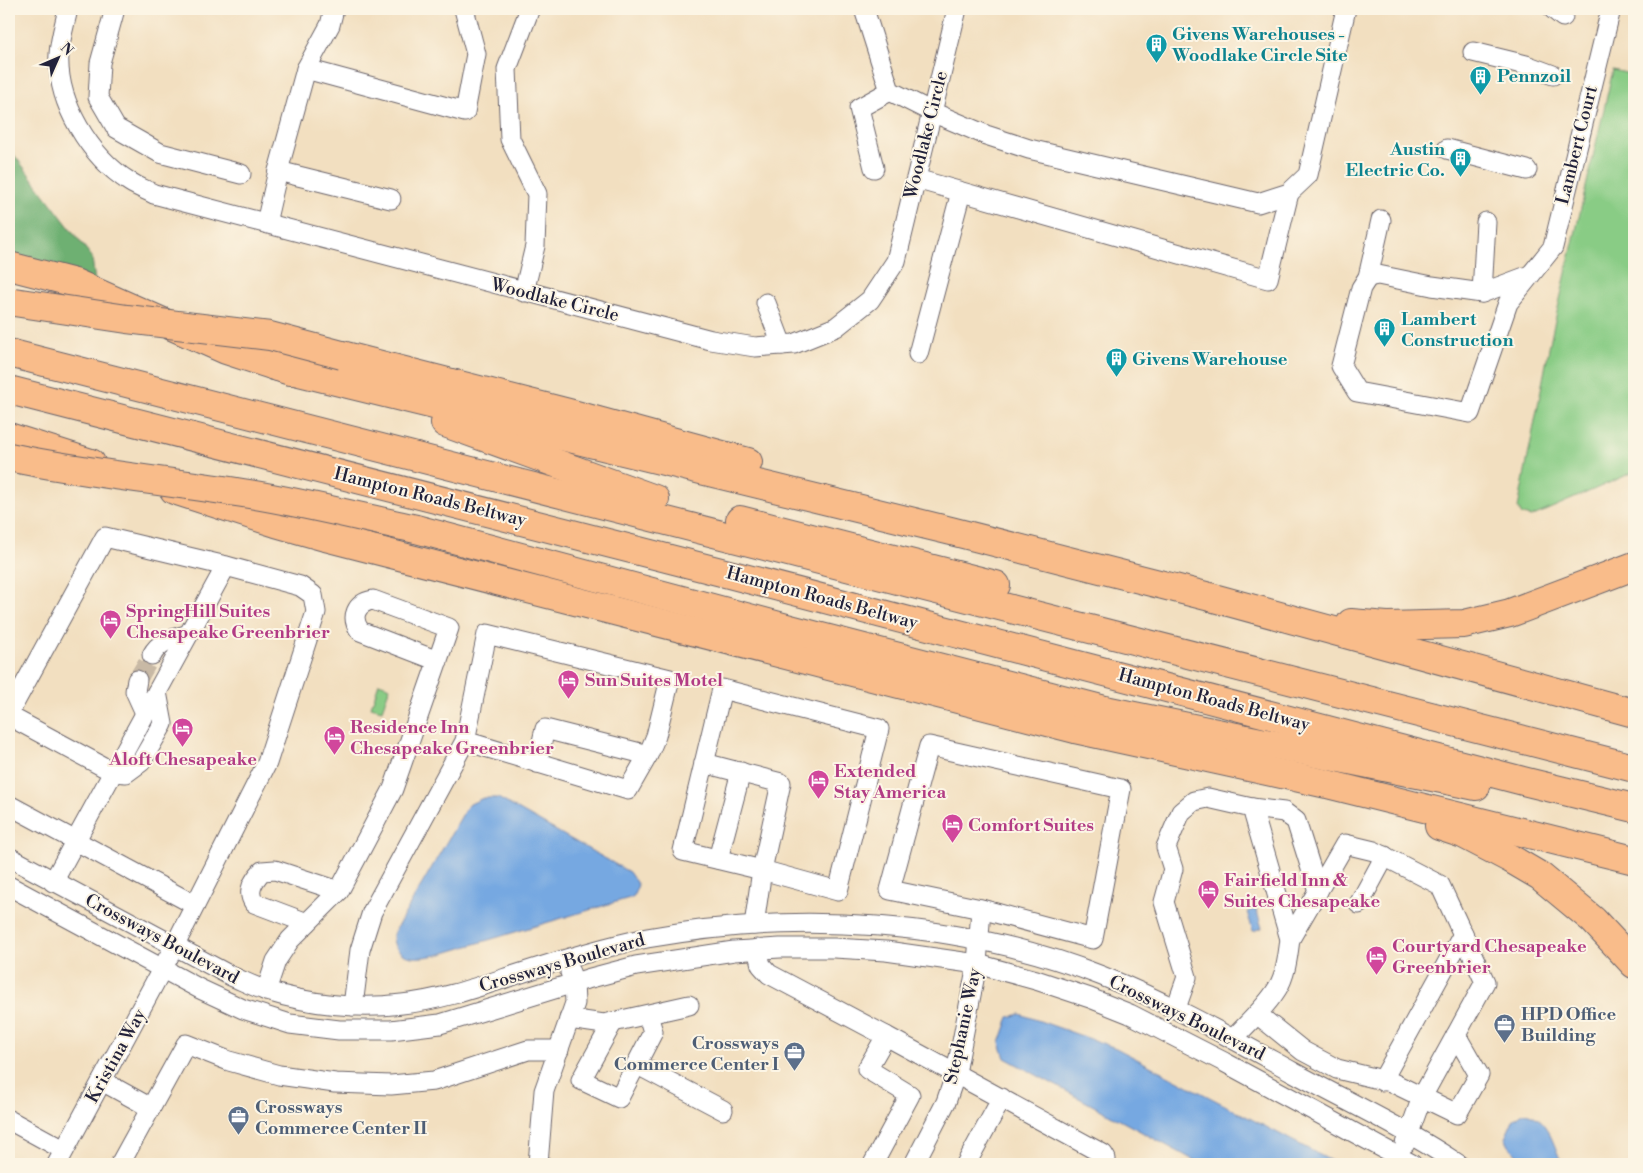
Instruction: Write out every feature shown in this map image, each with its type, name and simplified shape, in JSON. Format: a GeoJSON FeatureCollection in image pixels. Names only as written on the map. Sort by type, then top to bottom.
{"type":"FeatureCollection","features":[{"type":"Feature","properties":{"kind":"highway"},"geometry":{"type":"LineString","coordinates":[[9,266],[75,283],[226,350],[440,421],[655,499]]}},
{"type":"Feature","properties":{"kind":"highway"},"geometry":{"type":"LineString","coordinates":[[12,301],[127,319],[270,336],[569,413],[786,473],[951,531]]}},
{"type":"Feature","properties":{"kind":"highway"},"geometry":{"type":"LineString","coordinates":[[9,335],[800,535],[1634,750]]}},
{"type":"Feature","properties":{"kind":"highway"},"geometry":{"type":"LineString","coordinates":[[9,353],[1634,768]]}},
{"type":"Feature","properties":{"kind":"highway"},"geometry":{"type":"LineString","coordinates":[[274,366],[951,531],[1210,597],[1634,714]]}},
{"type":"Feature","properties":{"kind":"highway"},"geometry":{"type":"LineString","coordinates":[[9,377],[1634,794]]}},
{"type":"Feature","properties":{"kind":"highway","name":"Hampton Roads Beltway"},"geometry":{"type":"LineString","coordinates":[[9,390],[711,569],[1527,782],[1634,808]]}},
{"type":"Feature","properties":{"kind":"highway"},"geometry":{"type":"LineString","coordinates":[[9,437],[259,518],[325,537],[1075,729],[1327,784],[1634,860]]}},
{"type":"Feature","properties":{"kind":"highway"},"geometry":{"type":"LineString","coordinates":[[9,457],[96,473],[250,494],[416,529],[1105,710],[1473,786],[1527,782]]}},
{"type":"Feature","properties":{"kind":"highway"},"geometry":{"type":"LineString","coordinates":[[1210,597],[1320,620],[1387,626],[1464,624],[1510,613],[1634,566]]}},
{"type":"Feature","properties":{"kind":"highway"},"geometry":{"type":"LineString","coordinates":[[1327,784],[1462,834],[1528,868],[1593,920],[1634,964]]}},
{"type":"Feature","properties":{"kind":"street","name":"Woodlake Circle"},"geometry":{"type":"LineString","coordinates":[[68,9],[59,54],[60,76],[76,123],[90,145],[110,167],[130,182],[154,194],[711,340],[754,346],[794,344],[836,327],[870,300],[896,261],[957,9]]}},
{"type":"Feature","properties":{"kind":"street"},"geometry":{"type":"LineString","coordinates":[[115,9],[100,64],[98,97],[116,128],[160,153],[241,174]]}},
{"type":"Feature","properties":{"kind":"street"},"geometry":{"type":"LineString","coordinates":[[266,223],[306,68],[330,25],[334,9]]}},
{"type":"Feature","properties":{"kind":"street"},"geometry":{"type":"LineString","coordinates":[[306,68],[465,112],[476,54],[464,9]]}},
{"type":"Feature","properties":{"kind":"street"},"geometry":{"type":"LineString","coordinates":[[864,9],[890,91],[932,112],[986,135],[1029,149],[1258,203],[1289,193],[1308,174],[1346,9]]}},
{"type":"Feature","properties":{"kind":"street","name":"Lambert Court"},"geometry":{"type":"LineString","coordinates":[[1368,277],[1361,288],[1341,366],[1358,392],[1470,413],[1508,303],[1553,246],[1610,9]]}},
{"type":"Feature","properties":{"kind":"street"},"geometry":{"type":"LineString","coordinates":[[524,292],[535,246],[537,194],[510,139],[508,69],[529,10]]}},
{"type":"Feature","properties":{"kind":"street"},"geometry":{"type":"LineString","coordinates":[[1474,52],[1526,65],[1553,75]]}},
{"type":"Feature","properties":{"kind":"street"},"geometry":{"type":"LineString","coordinates":[[874,168],[860,108],[890,91]]}},
{"type":"Feature","properties":{"kind":"street"},"geometry":{"type":"LineString","coordinates":[[1447,150],[1527,170]]}},
{"type":"Feature","properties":{"kind":"street"},"geometry":{"type":"LineString","coordinates":[[278,171],[391,199]]}},
{"type":"Feature","properties":{"kind":"street"},"geometry":{"type":"LineString","coordinates":[[916,179],[1268,278],[1289,193]]}},
{"type":"Feature","properties":{"kind":"street"},"geometry":{"type":"LineString","coordinates":[[918,354],[961,192]]}},
{"type":"Feature","properties":{"kind":"street"},"geometry":{"type":"LineString","coordinates":[[1381,220],[1368,277],[1378,275],[1432,286],[1482,293],[1531,274]]}},
{"type":"Feature","properties":{"kind":"street"},"geometry":{"type":"LineString","coordinates":[[1482,293],[1486,222]]}},
{"type":"Feature","properties":{"kind":"street"},"geometry":{"type":"LineString","coordinates":[[766,303],[782,345]]}},
{"type":"Feature","properties":{"kind":"street","name":"Kristina Way"},"geometry":{"type":"LineString","coordinates":[[9,715],[105,537],[300,586],[313,595],[316,612],[267,762],[174,947],[60,1157]]}},
{"type":"Feature","properties":{"kind":"street"},"geometry":{"type":"LineString","coordinates":[[53,882],[226,566]]}},
{"type":"Feature","properties":{"kind":"street"},"geometry":{"type":"LineString","coordinates":[[266,991],[276,961],[290,940],[338,891],[393,789],[438,661],[449,628],[373,600],[365,601],[356,611],[354,618],[360,631],[438,661]]}},
{"type":"Feature","properties":{"kind":"street"},"geometry":{"type":"LineString","coordinates":[[152,655],[156,647],[165,641],[189,634]]}},
{"type":"Feature","properties":{"kind":"street"},"geometry":{"type":"LineString","coordinates":[[353,1006],[360,950],[372,912],[465,741],[487,634],[670,679],[656,736],[648,755],[628,790],[465,741]]}},
{"type":"Feature","properties":{"kind":"street"},"geometry":{"type":"LineString","coordinates":[[137,680],[135,691],[145,714]]}},
{"type":"Feature","properties":{"kind":"street"},"geometry":{"type":"LineString","coordinates":[[722,689],[879,728],[838,891],[683,851],[704,763],[722,689]]}},
{"type":"Feature","properties":{"kind":"street"},"geometry":{"type":"LineString","coordinates":[[9,715],[113,772],[126,773],[142,762],[162,724],[157,692]]}},
{"type":"Feature","properties":{"kind":"street"},"geometry":{"type":"LineString","coordinates":[[537,762],[546,729],[648,755]]}},
{"type":"Feature","properties":{"kind":"street"},"geometry":{"type":"LineString","coordinates":[[929,746],[1121,789],[1093,939],[981,908],[890,890],[929,746]]}},
{"type":"Feature","properties":{"kind":"street"},"geometry":{"type":"LineString","coordinates":[[704,763],[781,783],[762,870],[754,925]]}},
{"type":"Feature","properties":{"kind":"street"},"geometry":{"type":"LineString","coordinates":[[718,859],[742,772]]}},
{"type":"Feature","properties":{"kind":"street"},"geometry":{"type":"LineString","coordinates":[[1176,1008],[1187,977],[1164,902],[1173,869],[1166,846],[1181,812],[1194,801],[1208,798],[1252,808],[1284,812],[1296,821],[1318,891]]}},
{"type":"Feature","properties":{"kind":"street"},"geometry":{"type":"LineString","coordinates":[[9,805],[195,905]]}},
{"type":"Feature","properties":{"kind":"street"},"geometry":{"type":"LineString","coordinates":[[1233,1039],[1278,988],[1288,958],[1290,940],[1252,808]]}},
{"type":"Feature","properties":{"kind":"street"},"geometry":{"type":"LineString","coordinates":[[1290,940],[1345,844],[1374,851],[1440,885],[1485,982],[1422,1097],[1408,1134],[1406,1161]]}},
{"type":"Feature","properties":{"kind":"street"},"geometry":{"type":"LineString","coordinates":[[1359,904],[1385,856]]}},
{"type":"Feature","properties":{"kind":"street","name":"Crossways Boulevard"},"geometry":{"type":"LineString","coordinates":[[9,857],[231,976],[266,991],[325,1004],[353,1006],[401,1004],[451,994],[566,959],[644,939],[692,931],[754,925],[815,923],[868,925],[979,940],[1098,974],[1176,1008],[1408,1134],[1458,1164]]}},
{"type":"Feature","properties":{"kind":"street"},"geometry":{"type":"LineString","coordinates":[[307,923],[254,903],[251,900],[250,890],[254,880],[262,871],[274,870],[338,891]]}},
{"type":"Feature","properties":{"kind":"street","name":"Crossways Boulevard"},"geometry":{"type":"LineString","coordinates":[[9,886],[162,969],[243,1009],[290,1024],[339,1030],[392,1030],[440,1024],[636,966],[757,949],[831,948],[886,951],[977,964],[1045,983],[1130,1014],[1406,1161]]}},
{"type":"Feature","properties":{"kind":"street","name":"Stephanie Way"},"geometry":{"type":"LineString","coordinates":[[914,1164],[946,1102],[956,1073],[977,964],[981,908]]}},
{"type":"Feature","properties":{"kind":"street"},"geometry":{"type":"LineString","coordinates":[[1382,1081],[1463,934]]}},
{"type":"Feature","properties":{"kind":"street"},"geometry":{"type":"LineString","coordinates":[[757,949],[761,965],[769,974],[1002,1098],[1102,1158],[1122,1164]]}},
{"type":"Feature","properties":{"kind":"street"},"geometry":{"type":"LineString","coordinates":[[538,1164],[544,1092],[575,1003],[574,983],[566,959]]}},
{"type":"Feature","properties":{"kind":"street"},"geometry":{"type":"LineString","coordinates":[[569,1019],[604,1024],[689,1005]]}},
{"type":"Feature","properties":{"kind":"street"},"geometry":{"type":"LineString","coordinates":[[1257,1014],[1304,1051],[1336,1069],[1391,1082],[1457,1114],[1479,1075],[1456,1035]]}},
{"type":"Feature","properties":{"kind":"street"},"geometry":{"type":"LineString","coordinates":[[613,1022],[581,1080],[619,1098],[653,1032],[648,1015]]}},
{"type":"Feature","properties":{"kind":"street"},"geometry":{"type":"LineString","coordinates":[[873,1164],[910,1095],[867,1069],[886,1036]]}},
{"type":"Feature","properties":{"kind":"street"},"geometry":{"type":"LineString","coordinates":[[120,1164],[186,1044],[229,1061],[279,1075],[335,1083],[391,1085],[434,1080],[528,1050],[558,1050]]}},
{"type":"Feature","properties":{"kind":"street"},"geometry":{"type":"LineString","coordinates":[[636,1064],[723,1110]]}},
{"type":"Feature","properties":{"kind":"street"},"geometry":{"type":"LineString","coordinates":[[102,1081],[151,1108]]}},
{"type":"Feature","properties":{"kind":"street"},"geometry":{"type":"LineString","coordinates":[[966,1164],[1002,1098]]}},
{"type":"Feature","properties":{"kind":"street"},"geometry":{"type":"LineString","coordinates":[[9,1120],[60,1157]]}},
{"type":"Feature","properties":{"kind":"green space"},"geometry":{"type":"Polygon","coordinates":[[[1613,70],[1634,75],[1634,472],[1531,517],[1522,515],[1518,508],[1551,338],[1613,70]]]}},
{"type":"Feature","properties":{"kind":"green space"},"geometry":{"type":"Polygon","coordinates":[[[9,148],[92,257],[95,282],[9,259],[9,148]]]}},
{"type":"Feature","properties":{"kind":"green space"},"geometry":{"type":"Polygon","coordinates":[[[379,683],[390,687],[382,710],[371,707],[379,683]]]}},
{"type":"Feature","properties":{"kind":"water"},"geometry":{"type":"Polygon","coordinates":[[[483,798],[498,798],[629,872],[638,885],[633,897],[438,955],[415,957],[399,951],[394,945],[393,934],[468,805],[483,798]]]}},
{"type":"Feature","properties":{"kind":"water"},"geometry":{"type":"Polygon","coordinates":[[[1256,909],[1262,928],[1253,931],[1247,912],[1256,909]]]}},
{"type":"Feature","properties":{"kind":"water"},"geometry":{"type":"Polygon","coordinates":[[[1020,1014],[1116,1048],[1337,1164],[1201,1164],[1005,1058],[1000,1043],[1009,1017],[1020,1014]]]}},
{"type":"Feature","properties":{"kind":"water"},"geometry":{"type":"Polygon","coordinates":[[[1523,1113],[1538,1119],[1544,1125],[1562,1164],[1526,1164],[1509,1146],[1505,1138],[1513,1120],[1523,1113]]]}},
{"type":"Feature","properties":{"kind":"tunnel"},"geometry":{"type":"LineString","coordinates":[[137,680],[152,655]]}},
{"type":"Feature","properties":{"kind":"place","name":"Givens Warehouses - Woodlake Circle Site"},"geometry":{"type":"Point","coordinates":[1156,63]}},
{"type":"Feature","properties":{"kind":"place","name":"Pennzoil"},"geometry":{"type":"Point","coordinates":[1481,95]}},
{"type":"Feature","properties":{"kind":"place","name":"Austin Electric Co."},"geometry":{"type":"Point","coordinates":[1461,178]}},
{"type":"Feature","properties":{"kind":"place","name":"Lambert Construction"},"geometry":{"type":"Point","coordinates":[1385,348]}},
{"type":"Feature","properties":{"kind":"place","name":"Givens Warehouse"},"geometry":{"type":"Point","coordinates":[1116,378]}},
{"type":"Feature","properties":{"kind":"place","name":"SpringHill Suites Chesapeake Greenbrier"},"geometry":{"type":"Point","coordinates":[110,640]}},
{"type":"Feature","properties":{"kind":"place","name":"Sun Suites Motel"},"geometry":{"type":"Point","coordinates":[569,699]}},
{"type":"Feature","properties":{"kind":"place","name":"Aloft Chesapeake"},"geometry":{"type":"Point","coordinates":[183,748]}},
{"type":"Feature","properties":{"kind":"place","name":"Residence Inn Chesapeake Greenbrier"},"geometry":{"type":"Point","coordinates":[334,756]}},
{"type":"Feature","properties":{"kind":"place","name":"Extended Stay America"},"geometry":{"type":"Point","coordinates":[818,800]}},
{"type":"Feature","properties":{"kind":"place","name":"Comfort Suites"},"geometry":{"type":"Point","coordinates":[952,844]}},
{"type":"Feature","properties":{"kind":"place","name":"Fairfield Inn & Suites Chesapeake"},"geometry":{"type":"Point","coordinates":[1208,909]}},
{"type":"Feature","properties":{"kind":"place","name":"Courtyard Chesapeake Greenbrier"},"geometry":{"type":"Point","coordinates":[1376,975]}},
{"type":"Feature","properties":{"kind":"place","name":"HPD Office Building"},"geometry":{"type":"Point","coordinates":[1505,1043]}},
{"type":"Feature","properties":{"kind":"place","name":"Crossways Commerce Center I"},"geometry":{"type":"Point","coordinates":[795,1072]}},
{"type":"Feature","properties":{"kind":"place","name":"Crossways Commerce Center II"},"geometry":{"type":"Point","coordinates":[239,1136]}}]}
